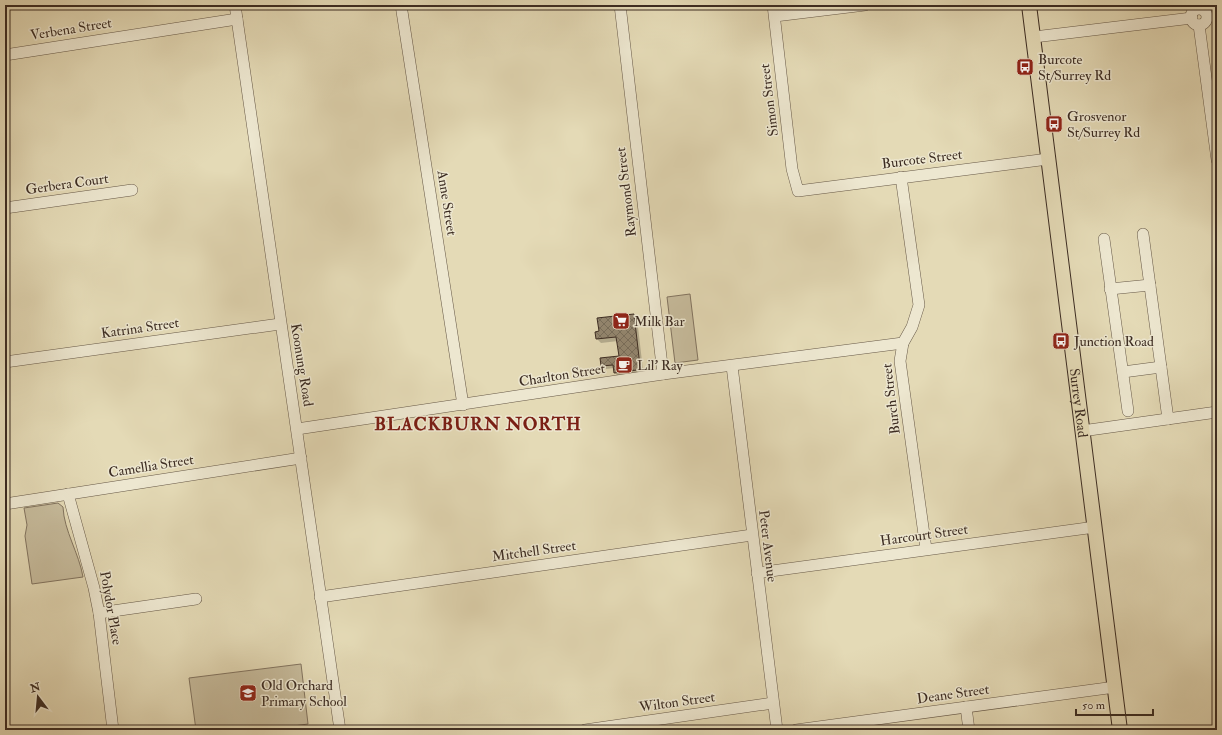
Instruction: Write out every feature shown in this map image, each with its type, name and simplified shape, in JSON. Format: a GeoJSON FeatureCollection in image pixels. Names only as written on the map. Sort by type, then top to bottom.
{"type":"FeatureCollection","features":[{"type":"Feature","properties":{"kind":"main road","name":"Surrey Road"},"geometry":{"type":"LineString","coordinates":[[1029,5],[1120,730]]}},
{"type":"Feature","properties":{"kind":"street","name":"Koonung Road"},"geometry":{"type":"LineString","coordinates":[[235,5],[340,730]]}},
{"type":"Feature","properties":{"kind":"street","name":"Anne Street"},"geometry":{"type":"LineString","coordinates":[[401,5],[463,405]]}},
{"type":"Feature","properties":{"kind":"street","name":"Raymond Street"},"geometry":{"type":"LineString","coordinates":[[620,5],[663,374]]}},
{"type":"Feature","properties":{"kind":"street"},"geometry":{"type":"LineString","coordinates":[[774,10],[865,5]]}},
{"type":"Feature","properties":{"kind":"street","name":"Simon Street"},"geometry":{"type":"LineString","coordinates":[[774,10],[793,173],[798,191]]}},
{"type":"Feature","properties":{"kind":"street"},"geometry":{"type":"LineString","coordinates":[[1034,37],[1202,14],[1217,160]]}},
{"type":"Feature","properties":{"kind":"street","name":"Verbena Street"},"geometry":{"type":"LineString","coordinates":[[5,55],[237,19]]}},
{"type":"Feature","properties":{"kind":"street","name":"Burcote Street"},"geometry":{"type":"LineString","coordinates":[[798,191],[1048,159]]}},
{"type":"Feature","properties":{"kind":"street","name":"Burch Street"},"geometry":{"type":"LineString","coordinates":[[901,177],[919,305],[912,327],[903,343],[900,361],[926,549]]}},
{"type":"Feature","properties":{"kind":"street","name":"Gerbera Court"},"geometry":{"type":"LineString","coordinates":[[5,208],[132,190]]}},
{"type":"Feature","properties":{"kind":"street"},"geometry":{"type":"LineString","coordinates":[[1143,234],[1168,419]]}},
{"type":"Feature","properties":{"kind":"street"},"geometry":{"type":"LineString","coordinates":[[1104,239],[1128,411]]}},
{"type":"Feature","properties":{"kind":"street"},"geometry":{"type":"LineString","coordinates":[[1110,289],[1150,285]]}},
{"type":"Feature","properties":{"kind":"street","name":"Katrina Street"},"geometry":{"type":"LineString","coordinates":[[5,362],[280,324]]}},
{"type":"Feature","properties":{"kind":"street","name":"Charlton Street"},"geometry":{"type":"LineString","coordinates":[[297,429],[663,374],[903,343]]}},
{"type":"Feature","properties":{"kind":"street","name":"Peter Avenue"},"geometry":{"type":"LineString","coordinates":[[732,366],[777,730]]}},
{"type":"Feature","properties":{"kind":"street"},"geometry":{"type":"LineString","coordinates":[[1123,372],[1161,368]]}},
{"type":"Feature","properties":{"kind":"street"},"geometry":{"type":"LineString","coordinates":[[1082,431],[1217,412]]}},
{"type":"Feature","properties":{"kind":"street","name":"Camellia Street"},"geometry":{"type":"LineString","coordinates":[[5,504],[301,458]]}},
{"type":"Feature","properties":{"kind":"street","name":"Polydor Place"},"geometry":{"type":"LineString","coordinates":[[68,494],[94,588],[99,613],[113,730]]}},
{"type":"Feature","properties":{"kind":"street","name":"Harcourt Street"},"geometry":{"type":"LineString","coordinates":[[757,574],[926,549],[1095,527]]}},
{"type":"Feature","properties":{"kind":"street","name":"Mitchell Street"},"geometry":{"type":"LineString","coordinates":[[320,597],[752,535]]}},
{"type":"Feature","properties":{"kind":"street"},"geometry":{"type":"LineString","coordinates":[[99,613],[196,599]]}},
{"type":"Feature","properties":{"kind":"street","name":"Deane Street"},"geometry":{"type":"LineString","coordinates":[[796,730],[1115,687]]}},
{"type":"Feature","properties":{"kind":"street","name":"Wilton Street"},"geometry":{"type":"LineString","coordinates":[[585,730],[773,703]]}},
{"type":"Feature","properties":{"kind":"street"},"geometry":{"type":"LineString","coordinates":[[966,707],[969,730]]}},
{"type":"Feature","properties":{"kind":"shaded area"},"geometry":{"type":"Polygon","coordinates":[[[690,294],[698,360],[675,363],[667,297],[690,294]]]}},
{"type":"Feature","properties":{"kind":"shaded area"},"geometry":{"type":"Polygon","coordinates":[[[58,503],[63,507],[66,525],[83,577],[32,584],[25,536],[27,525],[24,508],[58,503]]]}},
{"type":"Feature","properties":{"kind":"shaded area"},"geometry":{"type":"Polygon","coordinates":[[[301,664],[308,724],[264,730],[196,730],[189,678],[301,664]]]}},
{"type":"Feature","properties":{"kind":"building"},"geometry":{"type":"Polygon","coordinates":[[[634,314],[640,366],[637,370],[614,373],[613,365],[601,366],[600,358],[619,356],[616,337],[596,339],[595,332],[599,331],[597,318],[634,314]]]}},
{"type":"Feature","properties":{"kind":"place","name":"Burcote St/Surrey Rd"},"geometry":{"type":"Point","coordinates":[1025,67]}},
{"type":"Feature","properties":{"kind":"place","name":"Grosvenor St/Surrey Rd"},"geometry":{"type":"Point","coordinates":[1054,124]}},
{"type":"Feature","properties":{"kind":"place","name":"Milk Bar"},"geometry":{"type":"Point","coordinates":[621,321]}},
{"type":"Feature","properties":{"kind":"place","name":"Junction Road"},"geometry":{"type":"Point","coordinates":[1061,341]}},
{"type":"Feature","properties":{"kind":"place","name":"Lil' Ray"},"geometry":{"type":"Point","coordinates":[624,365]}},
{"type":"Feature","properties":{"kind":"place","name":"Old Orchard Primary School"},"geometry":{"type":"Point","coordinates":[248,693]}},
{"type":"Feature","properties":{"kind":"district","name":"BLACKBURN NORTH"},"geometry":{"type":"Point","coordinates":[478,424]}}]}
